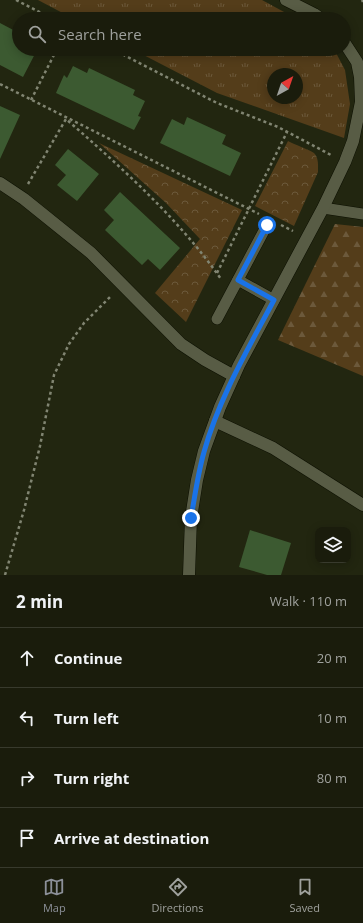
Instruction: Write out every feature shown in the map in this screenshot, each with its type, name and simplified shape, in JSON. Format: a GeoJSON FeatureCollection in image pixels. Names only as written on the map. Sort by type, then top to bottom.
{"type":"FeatureCollection","features":[{"type":"Feature","properties":{"kind":"street"},"geometry":{"type":"LineString","coordinates":[[286,0],[310,12]]}},
{"type":"Feature","properties":{"kind":"street"},"geometry":{"type":"LineString","coordinates":[[189,575],[191,518],[197,480],[204,451],[220,407],[234,376],[323,208],[345,162],[353,141],[361,102],[360,77],[357,62],[351,53]]}},
{"type":"Feature","properties":{"kind":"street"},"geometry":{"type":"LineString","coordinates":[[0,183],[20,196],[91,253],[181,344],[205,360],[234,376]]}},
{"type":"Feature","properties":{"kind":"street"},"geometry":{"type":"LineString","coordinates":[[215,421],[273,448],[363,505]]}},
{"type":"Feature","properties":{"kind":"lane"},"geometry":{"type":"LineString","coordinates":[[323,208],[363,214]]}},
{"type":"Feature","properties":{"kind":"lane"},"geometry":{"type":"LineString","coordinates":[[217,319],[268,221]]}},
{"type":"Feature","properties":{"kind":"lane"},"geometry":{"type":"LineString","coordinates":[[238,280],[274,300]]}},
{"type":"Feature","properties":{"kind":"path"},"geometry":{"type":"LineString","coordinates":[[16,0],[40,12]]}},
{"type":"Feature","properties":{"kind":"path"},"geometry":{"type":"LineString","coordinates":[[31,100],[53,56]]}},
{"type":"Feature","properties":{"kind":"path"},"geometry":{"type":"LineString","coordinates":[[126,56],[217,102],[288,132],[345,162]]}},
{"type":"Feature","properties":{"kind":"path"},"geometry":{"type":"LineString","coordinates":[[0,84],[249,209],[268,221],[307,238]]}},
{"type":"Feature","properties":{"kind":"path"},"geometry":{"type":"LineString","coordinates":[[20,196],[66,118]]}},
{"type":"Feature","properties":{"kind":"path"},"geometry":{"type":"LineString","coordinates":[[66,118],[135,180],[161,207],[202,252],[231,293]]}},
{"type":"Feature","properties":{"kind":"path"},"geometry":{"type":"LineString","coordinates":[[217,273],[288,132]]}},
{"type":"Feature","properties":{"kind":"path"},"geometry":{"type":"LineString","coordinates":[[5,575],[24,510],[40,446],[54,375],[69,344],[84,323],[122,284]]}},
{"type":"Feature","properties":{"kind":"green space"},"geometry":{"type":"Polygon","coordinates":[[[38,0],[262,0],[284,12],[61,12],[38,0]]]}},
{"type":"Feature","properties":{"kind":"green space"},"geometry":{"type":"Polygon","coordinates":[[[146,56],[338,56],[345,70],[350,104],[344,138],[217,93],[146,56]]]}},
{"type":"Feature","properties":{"kind":"green space"},"geometry":{"type":"Polygon","coordinates":[[[288,141],[314,153],[318,162],[318,172],[294,226],[255,206],[288,141]]]}},
{"type":"Feature","properties":{"kind":"green space"},"geometry":{"type":"Polygon","coordinates":[[[99,143],[242,210],[186,322],[155,293],[200,239],[166,203],[99,143]]]}},
{"type":"Feature","properties":{"kind":"green space"},"geometry":{"type":"Polygon","coordinates":[[[335,224],[363,227],[363,376],[278,340],[335,224]]]}},
{"type":"Feature","properties":{"kind":"building"},"geometry":{"type":"Polygon","coordinates":[[[0,23],[12,29],[12,56],[34,56],[23,77],[0,65],[0,23]]]}},
{"type":"Feature","properties":{"kind":"building"},"geometry":{"type":"Polygon","coordinates":[[[73,66],[87,73],[89,68],[135,90],[133,95],[145,101],[138,116],[141,117],[134,130],[56,93],[64,75],[67,78],[73,66]]]}},
{"type":"Feature","properties":{"kind":"building"},"geometry":{"type":"Polygon","coordinates":[[[0,106],[20,115],[0,159],[0,106]]]}},
{"type":"Feature","properties":{"kind":"building"},"geometry":{"type":"Polygon","coordinates":[[[187,117],[226,135],[222,144],[241,153],[230,176],[160,143],[172,119],[184,125],[187,117]]]}},
{"type":"Feature","properties":{"kind":"building"},"geometry":{"type":"Polygon","coordinates":[[[68,149],[99,174],[77,201],[57,185],[66,175],[55,165],[68,149]]]}},
{"type":"Feature","properties":{"kind":"building"},"geometry":{"type":"Polygon","coordinates":[[[120,192],[180,248],[160,270],[148,259],[142,265],[105,230],[114,220],[104,210],[120,192]]]}},
{"type":"Feature","properties":{"kind":"building"},"geometry":{"type":"Polygon","coordinates":[[[250,530],[291,543],[281,575],[267,575],[239,567],[250,530]]]}},
{"type":"Feature","properties":{"kind":"route"},"geometry":{"type":"LineString","coordinates":[[191,518],[197,480],[204,451],[220,407],[239,365],[274,300],[238,280],[267,225]]}}]}
